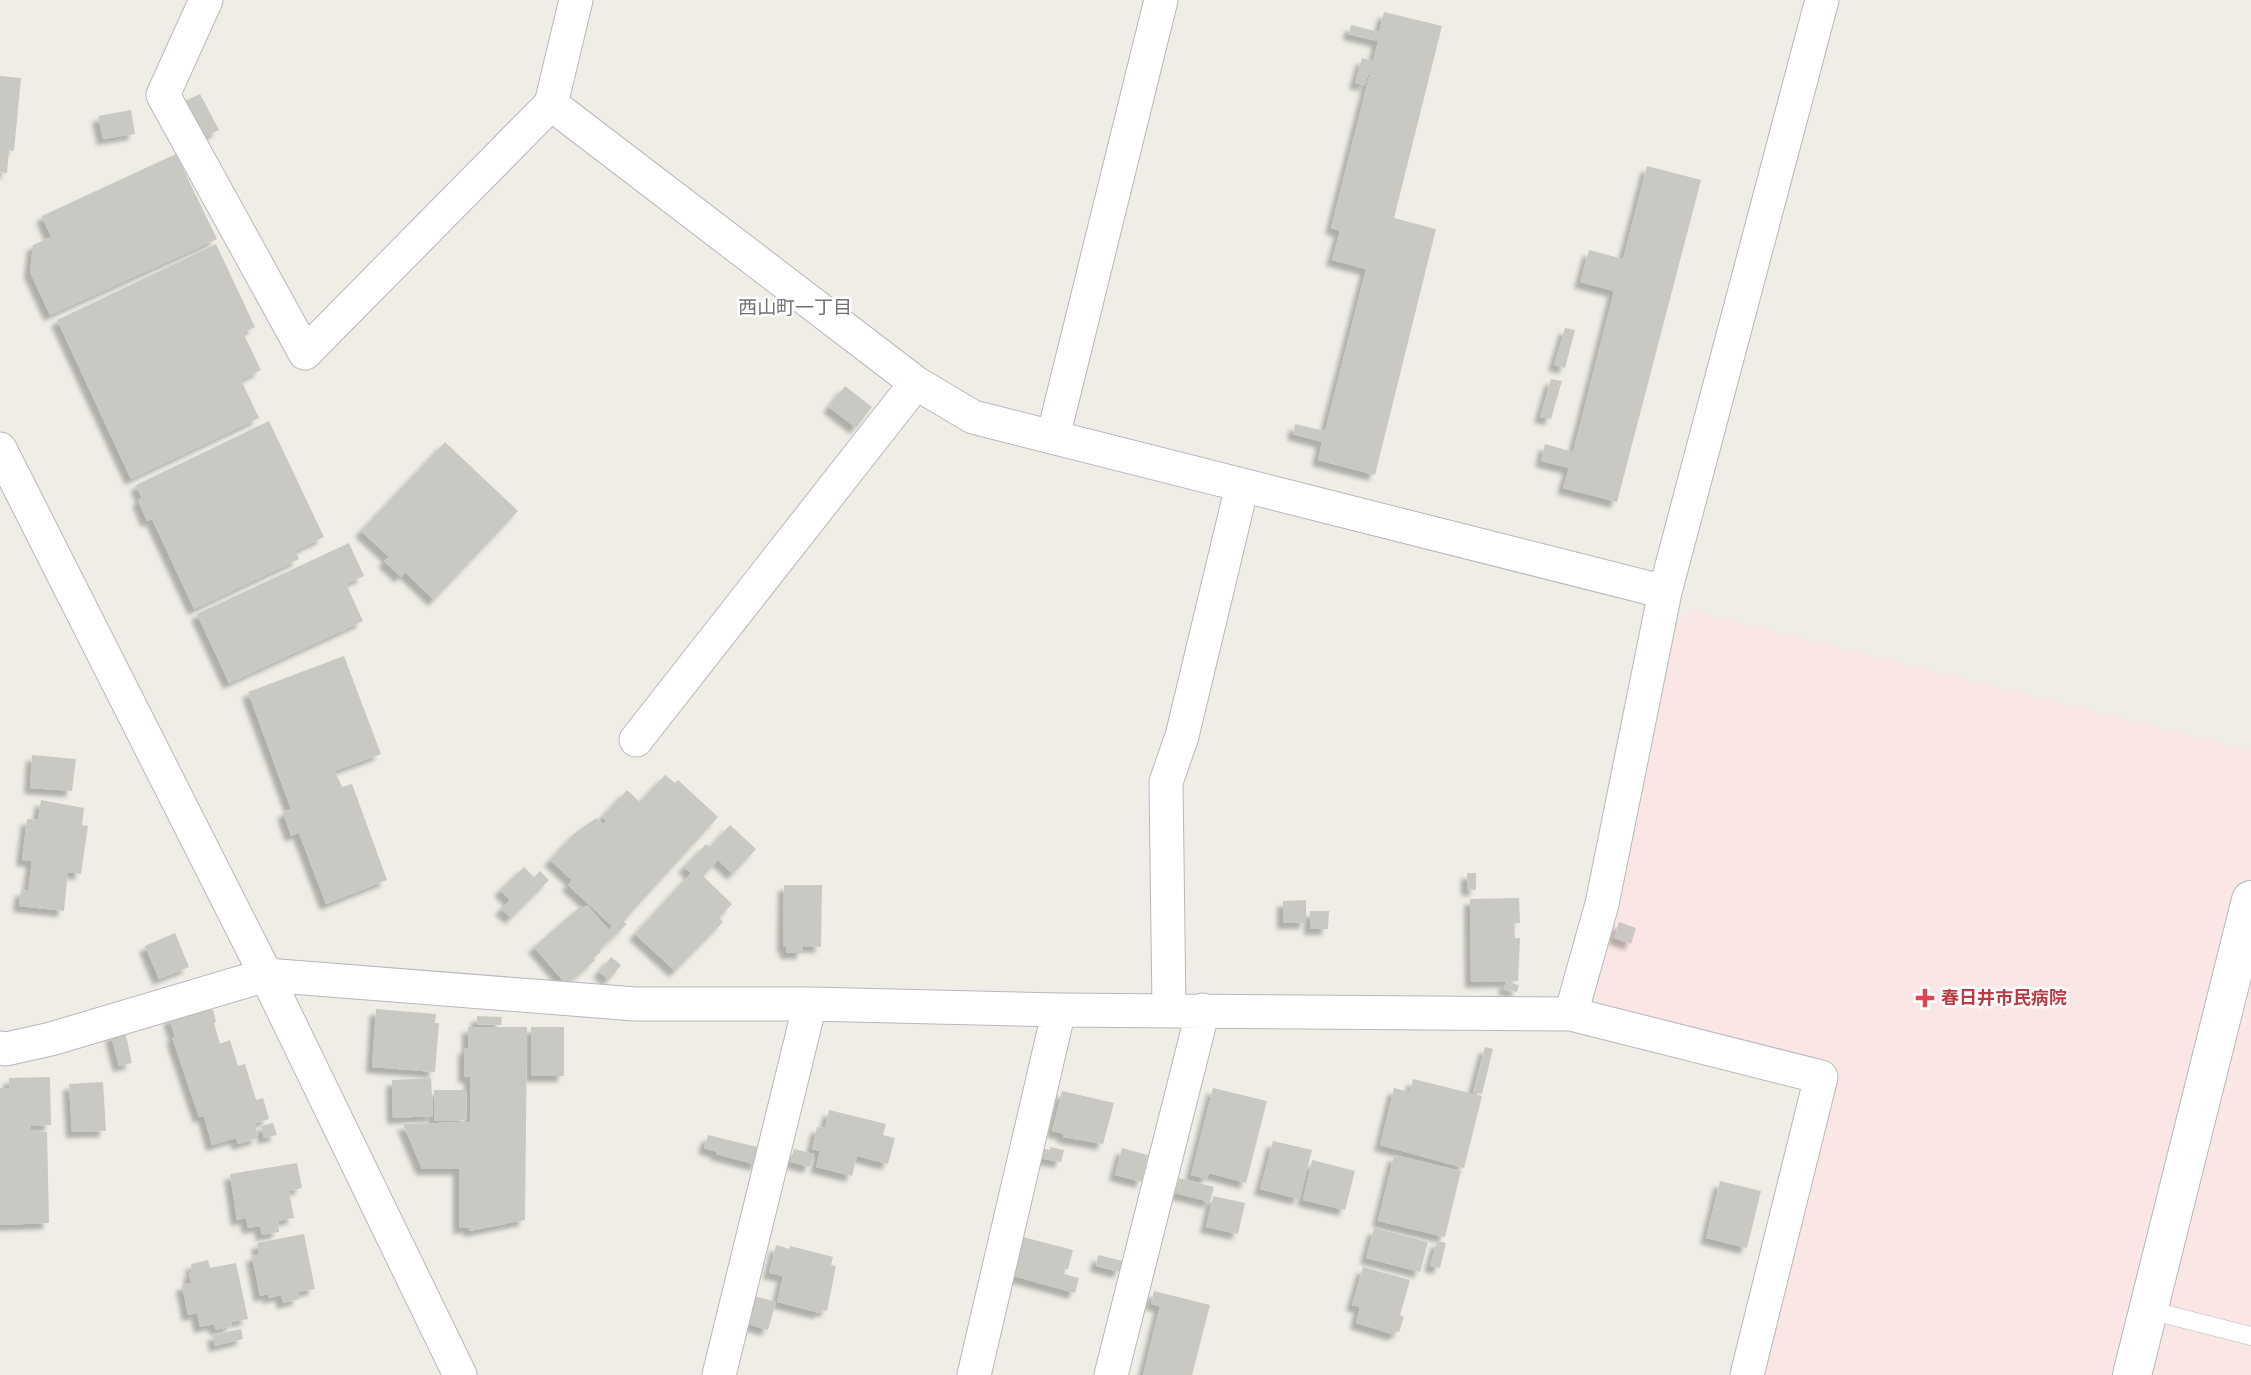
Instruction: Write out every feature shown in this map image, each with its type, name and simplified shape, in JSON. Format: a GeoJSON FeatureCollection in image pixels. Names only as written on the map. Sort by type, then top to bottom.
{"type":"FeatureCollection","features":[{"type":"Feature","properties":{"kind":"street"},"geometry":{"type":"LineString","coordinates":[[206,0],[163,95],[305,353],[551,104],[576,0]]}},
{"type":"Feature","properties":{"kind":"street"},"geometry":{"type":"LineString","coordinates":[[1053,437],[1161,0]]}},
{"type":"Feature","properties":{"kind":"street"},"geometry":{"type":"LineString","coordinates":[[1571,1014],[1602,904],[1665,592],[1822,0]]}},
{"type":"Feature","properties":{"kind":"street"},"geometry":{"type":"LineString","coordinates":[[551,104],[916,383],[972,417],[1665,592]]}},
{"type":"Feature","properties":{"kind":"street"},"geometry":{"type":"LineString","coordinates":[[636,740],[916,383]]}},
{"type":"Feature","properties":{"kind":"street"},"geometry":{"type":"LineString","coordinates":[[0,449],[266,975],[460,1375]]}},
{"type":"Feature","properties":{"kind":"street"},"geometry":{"type":"LineString","coordinates":[[1170,1010],[1166,782],[1182,736],[1242,486]]}},
{"type":"Feature","properties":{"kind":"street"},"geometry":{"type":"LineString","coordinates":[[2132,1375],[2251,900]]}},
{"type":"Feature","properties":{"kind":"street"},"geometry":{"type":"LineString","coordinates":[[0,1048],[51,1039],[266,975],[635,1004],[1571,1014],[1821,1077],[1747,1375]]}},
{"type":"Feature","properties":{"kind":"street"},"geometry":{"type":"LineString","coordinates":[[719,1375],[810,1004]]}},
{"type":"Feature","properties":{"kind":"street"},"geometry":{"type":"LineString","coordinates":[[974,1375],[1059,1010]]}},
{"type":"Feature","properties":{"kind":"street"},"geometry":{"type":"LineString","coordinates":[[1111,1375],[1203,1010]]}},
{"type":"Feature","properties":{"kind":"lane"},"geometry":{"type":"LineString","coordinates":[[2148,1310],[2251,1336]]}},
{"type":"Feature","properties":{"kind":"shaded area","name":"春日井市民病院"},"geometry":{"type":"Polygon","coordinates":[[[1691,610],[2251,750],[2251,1375],[1761,1375],[1837,1063],[1604,1006],[1593,990],[1675,626],[1691,610]]]}},
{"type":"Feature","properties":{"kind":"building"},"geometry":{"type":"Polygon","coordinates":[[[1384,12],[1442,26],[1394,218],[1436,229],[1375,475],[1318,460],[1322,442],[1293,434],[1295,424],[1325,431],[1366,269],[1332,260],[1340,231],[1331,228],[1378,41],[1349,34],[1351,25],[1379,32],[1384,12]]]}},
{"type":"Feature","properties":{"kind":"building"},"geometry":{"type":"Polygon","coordinates":[[[1362,58],[1372,61],[1365,85],[1355,83],[1362,58]]]}},
{"type":"Feature","properties":{"kind":"building"},"geometry":{"type":"Polygon","coordinates":[[[0,76],[21,78],[14,151],[9,150],[7,173],[0,172],[0,76]]]}},
{"type":"Feature","properties":{"kind":"building"},"geometry":{"type":"Polygon","coordinates":[[[200,94],[219,130],[205,137],[185,101],[200,94]]]}},
{"type":"Feature","properties":{"kind":"building"},"geometry":{"type":"Polygon","coordinates":[[[131,110],[135,134],[103,139],[98,116],[131,110]]]}},
{"type":"Feature","properties":{"kind":"building"},"geometry":{"type":"Polygon","coordinates":[[[176,154],[217,239],[50,315],[30,272],[33,245],[51,237],[42,216],[176,154]]]}},
{"type":"Feature","properties":{"kind":"building"},"geometry":{"type":"Polygon","coordinates":[[[1647,166],[1701,180],[1617,502],[1563,488],[1569,468],[1541,461],[1545,444],[1573,452],[1614,291],[1580,282],[1589,250],[1623,259],[1647,166]]]}},
{"type":"Feature","properties":{"kind":"building"},"geometry":{"type":"Polygon","coordinates":[[[216,244],[255,327],[243,333],[261,370],[241,380],[259,418],[131,479],[57,320],[216,244]]]}},
{"type":"Feature","properties":{"kind":"building"},"geometry":{"type":"Polygon","coordinates":[[[1565,328],[1575,330],[1565,368],[1554,365],[1565,328]]]}},
{"type":"Feature","properties":{"kind":"building"},"geometry":{"type":"Polygon","coordinates":[[[1551,379],[1562,381],[1551,419],[1540,417],[1551,379]]]}},
{"type":"Feature","properties":{"kind":"building"},"geometry":{"type":"Polygon","coordinates":[[[845,386],[872,407],[856,428],[829,407],[845,386]]]}},
{"type":"Feature","properties":{"kind":"building"},"geometry":{"type":"Polygon","coordinates":[[[269,421],[324,537],[295,551],[299,559],[194,609],[152,519],[147,521],[138,500],[142,498],[136,485],[269,421]]]}},
{"type":"Feature","properties":{"kind":"building"},"geometry":{"type":"Polygon","coordinates":[[[445,442],[518,511],[434,600],[405,572],[401,577],[384,561],[389,557],[361,531],[445,442]]]}},
{"type":"Feature","properties":{"kind":"building"},"geometry":{"type":"Polygon","coordinates":[[[349,543],[364,576],[346,584],[363,621],[229,683],[197,614],[349,543]]]}},
{"type":"Feature","properties":{"kind":"building"},"geometry":{"type":"Polygon","coordinates":[[[344,656],[381,754],[335,771],[342,787],[352,784],[387,880],[326,904],[299,833],[291,836],[283,812],[291,809],[248,692],[344,656]]]}},
{"type":"Feature","properties":{"kind":"building"},"geometry":{"type":"Polygon","coordinates":[[[32,755],[76,759],[72,791],[30,788],[32,755]]]}},
{"type":"Feature","properties":{"kind":"building"},"geometry":{"type":"Polygon","coordinates":[[[665,775],[675,783],[678,780],[718,817],[628,916],[624,922],[627,924],[599,950],[601,952],[593,958],[595,960],[565,983],[534,947],[581,906],[582,909],[587,905],[609,930],[612,926],[568,885],[572,880],[550,860],[574,834],[596,818],[603,824],[606,821],[602,817],[627,790],[640,802],[665,775]]]}},
{"type":"Feature","properties":{"kind":"building"},"geometry":{"type":"Polygon","coordinates":[[[41,800],[84,808],[82,825],[88,826],[81,874],[68,872],[64,911],[19,906],[21,890],[28,891],[32,861],[22,860],[27,819],[38,820],[41,800]]]}},
{"type":"Feature","properties":{"kind":"building"},"geometry":{"type":"Polygon","coordinates":[[[730,825],[756,849],[733,874],[718,860],[703,876],[732,904],[719,918],[723,922],[675,971],[635,934],[691,873],[684,867],[706,844],[710,847],[730,825]]]}},
{"type":"Feature","properties":{"kind":"building"},"geometry":{"type":"Polygon","coordinates":[[[524,867],[534,877],[540,871],[549,880],[511,918],[501,909],[510,900],[500,890],[524,867]]]}},
{"type":"Feature","properties":{"kind":"building"},"geometry":{"type":"Polygon","coordinates":[[[1467,873],[1476,873],[1476,890],[1467,889],[1467,873]]]}},
{"type":"Feature","properties":{"kind":"building"},"geometry":{"type":"Polygon","coordinates":[[[784,885],[822,885],[821,947],[803,946],[803,953],[786,953],[786,947],[783,947],[784,885]]]}},
{"type":"Feature","properties":{"kind":"building"},"geometry":{"type":"Polygon","coordinates":[[[1519,898],[1520,923],[1514,923],[1515,938],[1520,938],[1518,981],[1471,982],[1470,899],[1519,898]]]}},
{"type":"Feature","properties":{"kind":"building"},"geometry":{"type":"Polygon","coordinates":[[[1306,900],[1306,923],[1283,923],[1283,901],[1306,900]]]}},
{"type":"Feature","properties":{"kind":"building"},"geometry":{"type":"Polygon","coordinates":[[[1310,911],[1329,911],[1328,929],[1310,929],[1310,911]]]}},
{"type":"Feature","properties":{"kind":"building"},"geometry":{"type":"Polygon","coordinates":[[[1619,922],[1636,928],[1631,944],[1614,938],[1619,922]]]}},
{"type":"Feature","properties":{"kind":"building"},"geometry":{"type":"Polygon","coordinates":[[[175,933],[189,967],[159,979],[145,946],[175,933]]]}},
{"type":"Feature","properties":{"kind":"building"},"geometry":{"type":"Polygon","coordinates":[[[611,957],[621,965],[609,980],[599,972],[611,957]]]}},
{"type":"Feature","properties":{"kind":"building"},"geometry":{"type":"Polygon","coordinates":[[[1506,982],[1519,985],[1517,992],[1504,989],[1506,982]]]}},
{"type":"Feature","properties":{"kind":"building"},"geometry":{"type":"Polygon","coordinates":[[[210,1006],[220,1044],[230,1040],[238,1066],[245,1064],[256,1100],[263,1098],[269,1119],[255,1123],[258,1138],[238,1144],[236,1138],[212,1145],[204,1116],[199,1117],[172,1037],[175,1037],[169,1018],[210,1006]]]}},
{"type":"Feature","properties":{"kind":"building"},"geometry":{"type":"Polygon","coordinates":[[[376,1009],[436,1014],[435,1023],[439,1023],[435,1072],[372,1067],[376,1009]]]}},
{"type":"Feature","properties":{"kind":"building"},"geometry":{"type":"Polygon","coordinates":[[[477,1016],[502,1017],[501,1025],[477,1024],[477,1016]]]}},
{"type":"Feature","properties":{"kind":"building"},"geometry":{"type":"Polygon","coordinates":[[[468,1027],[527,1027],[525,1220],[470,1231],[469,1227],[459,1228],[459,1169],[422,1169],[403,1124],[470,1122],[470,1077],[464,1077],[464,1048],[468,1048],[468,1027]]]}},
{"type":"Feature","properties":{"kind":"building"},"geometry":{"type":"Polygon","coordinates":[[[531,1027],[564,1027],[564,1076],[531,1076],[531,1027]]]}},
{"type":"Feature","properties":{"kind":"building"},"geometry":{"type":"Polygon","coordinates":[[[125,1031],[132,1063],[119,1066],[111,1035],[125,1031]]]}},
{"type":"Feature","properties":{"kind":"building"},"geometry":{"type":"Polygon","coordinates":[[[1485,1047],[1493,1049],[1482,1094],[1473,1092],[1485,1047]]]}},
{"type":"Feature","properties":{"kind":"building"},"geometry":{"type":"Polygon","coordinates":[[[50,1077],[51,1125],[31,1126],[31,1132],[47,1132],[49,1223],[0,1225],[0,1088],[9,1088],[9,1078],[50,1077]]]}},
{"type":"Feature","properties":{"kind":"building"},"geometry":{"type":"Polygon","coordinates":[[[431,1078],[433,1116],[393,1118],[392,1080],[431,1078]]]}},
{"type":"Feature","properties":{"kind":"building"},"geometry":{"type":"Polygon","coordinates":[[[1413,1079],[1482,1096],[1464,1168],[1380,1145],[1394,1088],[1410,1092],[1413,1079]]]}},
{"type":"Feature","properties":{"kind":"building"},"geometry":{"type":"Polygon","coordinates":[[[103,1082],[106,1131],[72,1132],[69,1084],[103,1082]]]}},
{"type":"Feature","properties":{"kind":"building"},"geometry":{"type":"Polygon","coordinates":[[[1213,1088],[1267,1101],[1246,1183],[1209,1173],[1207,1179],[1191,1175],[1213,1088]]]}},
{"type":"Feature","properties":{"kind":"building"},"geometry":{"type":"Polygon","coordinates":[[[434,1090],[466,1090],[467,1120],[434,1121],[434,1090]]]}},
{"type":"Feature","properties":{"kind":"building"},"geometry":{"type":"Polygon","coordinates":[[[1062,1091],[1114,1103],[1103,1144],[1063,1137],[1064,1134],[1052,1131],[1062,1091]]]}},
{"type":"Feature","properties":{"kind":"building"},"geometry":{"type":"Polygon","coordinates":[[[829,1110],[886,1124],[883,1135],[895,1138],[888,1164],[857,1156],[852,1176],[816,1167],[820,1151],[812,1149],[817,1127],[825,1128],[829,1110]]]}},
{"type":"Feature","properties":{"kind":"building"},"geometry":{"type":"Polygon","coordinates":[[[273,1123],[277,1135],[264,1138],[261,1126],[273,1123]]]}},
{"type":"Feature","properties":{"kind":"building"},"geometry":{"type":"Polygon","coordinates":[[[708,1135],[761,1148],[757,1165],[704,1148],[708,1135]]]}},
{"type":"Feature","properties":{"kind":"building"},"geometry":{"type":"Polygon","coordinates":[[[1273,1141],[1312,1150],[1299,1199],[1260,1189],[1273,1141]]]}},
{"type":"Feature","properties":{"kind":"building"},"geometry":{"type":"Polygon","coordinates":[[[1050,1147],[1064,1150],[1061,1162],[1039,1158],[1042,1148],[1050,1150],[1050,1147]]]}},
{"type":"Feature","properties":{"kind":"building"},"geometry":{"type":"Polygon","coordinates":[[[1122,1148],[1148,1155],[1142,1182],[1115,1175],[1122,1148]]]}},
{"type":"Feature","properties":{"kind":"building"},"geometry":{"type":"Polygon","coordinates":[[[794,1149],[814,1154],[810,1167],[790,1162],[794,1149]]]}},
{"type":"Feature","properties":{"kind":"building"},"geometry":{"type":"Polygon","coordinates":[[[1394,1155],[1461,1171],[1445,1237],[1378,1221],[1394,1155]]]}},
{"type":"Feature","properties":{"kind":"building"},"geometry":{"type":"Polygon","coordinates":[[[1312,1160],[1355,1171],[1345,1210],[1303,1200],[1312,1160]]]}},
{"type":"Feature","properties":{"kind":"building"},"geometry":{"type":"Polygon","coordinates":[[[297,1163],[302,1188],[289,1191],[294,1218],[278,1221],[279,1232],[262,1235],[260,1226],[248,1228],[246,1218],[237,1220],[230,1174],[297,1163]]]}},
{"type":"Feature","properties":{"kind":"building"},"geometry":{"type":"Polygon","coordinates":[[[1179,1178],[1214,1187],[1210,1202],[1175,1193],[1179,1178]]]}},
{"type":"Feature","properties":{"kind":"building"},"geometry":{"type":"Polygon","coordinates":[[[1720,1181],[1761,1191],[1747,1248],[1706,1238],[1720,1181]]]}},
{"type":"Feature","properties":{"kind":"building"},"geometry":{"type":"Polygon","coordinates":[[[1213,1196],[1245,1203],[1238,1234],[1206,1227],[1213,1196]]]}},
{"type":"Feature","properties":{"kind":"building"},"geometry":{"type":"Polygon","coordinates":[[[1374,1228],[1428,1242],[1420,1272],[1366,1258],[1374,1228]]]}},
{"type":"Feature","properties":{"kind":"building"},"geometry":{"type":"Polygon","coordinates":[[[304,1234],[315,1289],[298,1292],[299,1299],[283,1303],[281,1295],[269,1298],[268,1294],[260,1296],[252,1256],[259,1254],[257,1243],[304,1234]]]}},
{"type":"Feature","properties":{"kind":"building"},"geometry":{"type":"Polygon","coordinates":[[[1023,1237],[1073,1250],[1064,1274],[1079,1278],[1075,1293],[1013,1276],[1023,1237]]]}},
{"type":"Feature","properties":{"kind":"building"},"geometry":{"type":"Polygon","coordinates":[[[1437,1241],[1446,1243],[1440,1268],[1430,1266],[1437,1241]]]}},
{"type":"Feature","properties":{"kind":"building"},"geometry":{"type":"Polygon","coordinates":[[[776,1245],[833,1257],[831,1265],[836,1266],[827,1311],[821,1310],[820,1313],[777,1302],[783,1276],[769,1273],[776,1245]]]}},
{"type":"Feature","properties":{"kind":"building"},"geometry":{"type":"Polygon","coordinates":[[[1098,1255],[1123,1261],[1120,1272],[1096,1266],[1098,1255]]]}},
{"type":"Feature","properties":{"kind":"building"},"geometry":{"type":"Polygon","coordinates":[[[208,1260],[210,1268],[236,1263],[248,1319],[231,1322],[232,1326],[216,1330],[214,1324],[200,1327],[197,1313],[188,1315],[182,1285],[191,1283],[191,1264],[208,1260]]]}},
{"type":"Feature","properties":{"kind":"building"},"geometry":{"type":"Polygon","coordinates":[[[1363,1267],[1410,1280],[1400,1315],[1404,1317],[1399,1332],[1396,1331],[1395,1335],[1356,1323],[1360,1307],[1352,1305],[1363,1267]]]}},
{"type":"Feature","properties":{"kind":"building"},"geometry":{"type":"Polygon","coordinates":[[[1154,1291],[1210,1305],[1192,1375],[1143,1375],[1160,1306],[1151,1304],[1154,1291]]]}},
{"type":"Feature","properties":{"kind":"building"},"geometry":{"type":"Polygon","coordinates":[[[751,1295],[776,1302],[768,1330],[744,1323],[751,1295]]]}},
{"type":"Feature","properties":{"kind":"building"},"geometry":{"type":"Polygon","coordinates":[[[241,1329],[243,1339],[215,1346],[213,1335],[241,1329]]]}},
{"type":"Feature","properties":{"kind":"place","name":"春日井市民病院"},"geometry":{"type":"Point","coordinates":[1925,998]}},
{"type":"Feature","properties":{"kind":"district","name":"西山町一丁目"},"geometry":{"type":"Point","coordinates":[795,307]}}]}
